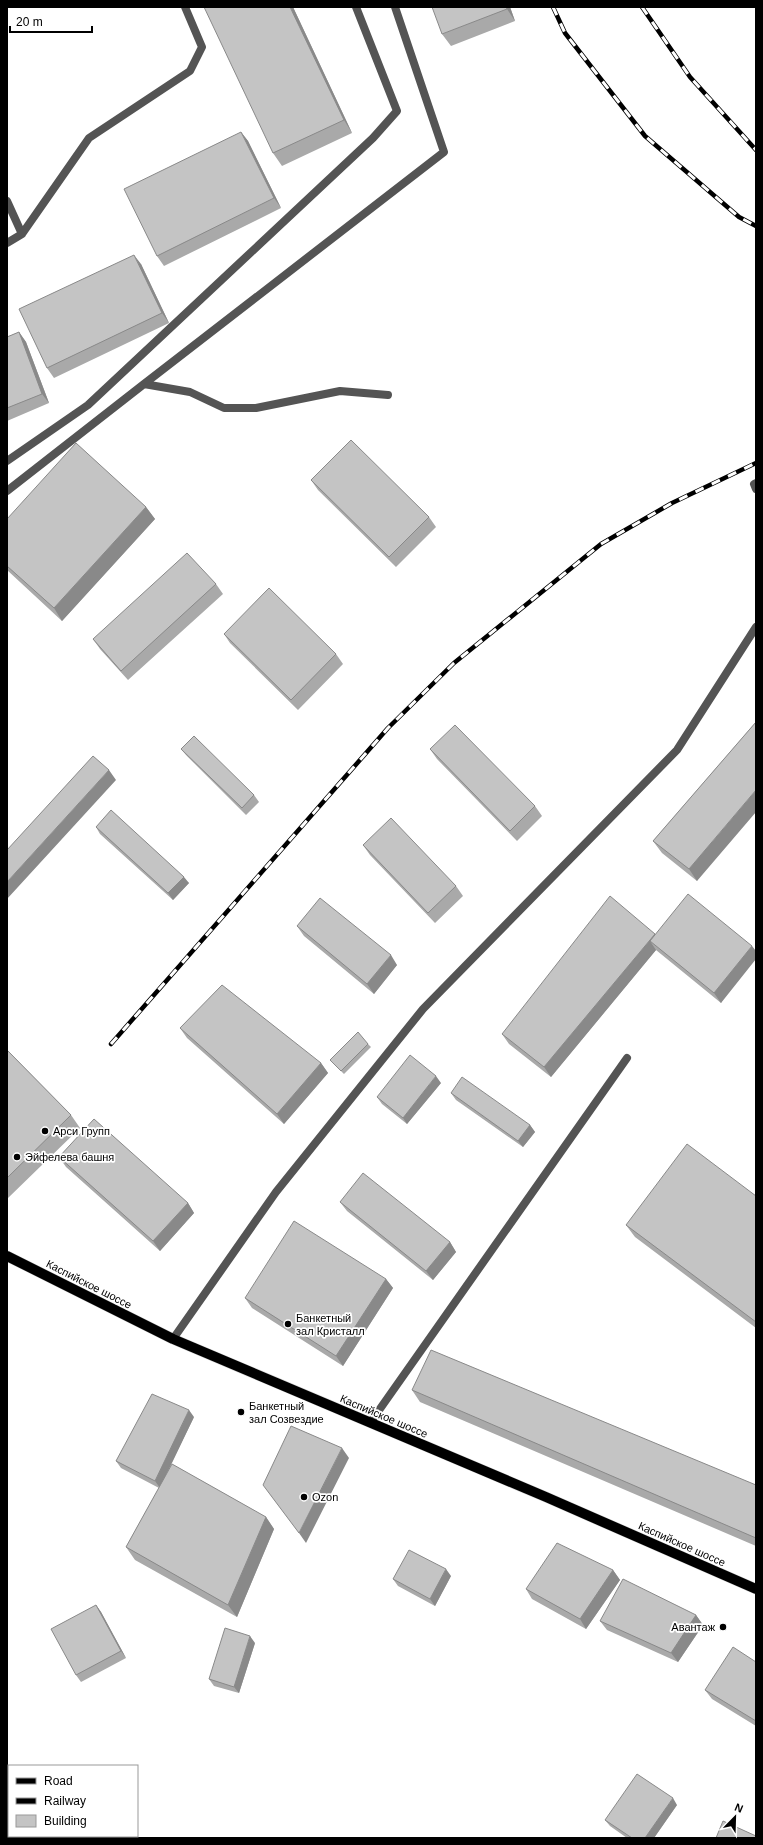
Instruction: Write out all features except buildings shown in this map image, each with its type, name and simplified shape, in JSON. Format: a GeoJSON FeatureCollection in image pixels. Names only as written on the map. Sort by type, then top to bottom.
{"type":"FeatureCollection","features":[{"type":"Feature","properties":{"kind":"main road","name":"Каспийское шоссе"},"geometry":{"type":"LineString","coordinates":[[7,1256],[173,1339],[756,1589]]}},
{"type":"Feature","properties":{"kind":"lane"},"geometry":{"type":"LineString","coordinates":[[7,243],[22,234],[89,138],[190,72],[202,47],[185,7]]}},
{"type":"Feature","properties":{"kind":"lane"},"geometry":{"type":"LineString","coordinates":[[7,462],[88,405],[373,138],[397,111],[356,7]]}},
{"type":"Feature","properties":{"kind":"lane"},"geometry":{"type":"LineString","coordinates":[[7,491],[444,152],[395,7]]}},
{"type":"Feature","properties":{"kind":"lane"},"geometry":{"type":"LineString","coordinates":[[7,201],[22,234]]}},
{"type":"Feature","properties":{"kind":"lane"},"geometry":{"type":"LineString","coordinates":[[144,384],[190,392],[224,408],[256,408],[340,390],[388,395]]}},
{"type":"Feature","properties":{"kind":"lane"},"geometry":{"type":"LineString","coordinates":[[756,483],[754,484],[756,490]]}},
{"type":"Feature","properties":{"kind":"lane"},"geometry":{"type":"LineString","coordinates":[[173,1339],[276,1192],[423,1009],[677,750],[756,627]]}},
{"type":"Feature","properties":{"kind":"lane"},"geometry":{"type":"LineString","coordinates":[[370,1423],[628,1058]]}},
{"type":"Feature","properties":{"kind":"railway"},"geometry":{"type":"LineString","coordinates":[[553,7],[565,33],[645,136],[739,217],[756,226]]}},
{"type":"Feature","properties":{"kind":"railway"},"geometry":{"type":"LineString","coordinates":[[642,7],[690,77],[756,150]]}},
{"type":"Feature","properties":{"kind":"railway"},"geometry":{"type":"LineString","coordinates":[[111,1044],[388,728],[454,663],[601,544],[672,503],[756,463]]}},
{"type":"Feature","properties":{"kind":"place","name":"Арси Групп"},"geometry":{"type":"Point","coordinates":[45,1131]}},
{"type":"Feature","properties":{"kind":"place","name":"Эйфелева башня"},"geometry":{"type":"Point","coordinates":[17,1157]}},
{"type":"Feature","properties":{"kind":"place","name":"Банкетный зал Кристалл"},"geometry":{"type":"Point","coordinates":[288,1324]}},
{"type":"Feature","properties":{"kind":"place","name":"Банкетный зал Созвездие"},"geometry":{"type":"Point","coordinates":[241,1412]}},
{"type":"Feature","properties":{"kind":"place","name":"Ozon"},"geometry":{"type":"Point","coordinates":[304,1497]}},
{"type":"Feature","properties":{"kind":"place","name":"Авантаж"},"geometry":{"type":"Point","coordinates":[723,1627]}}]}
